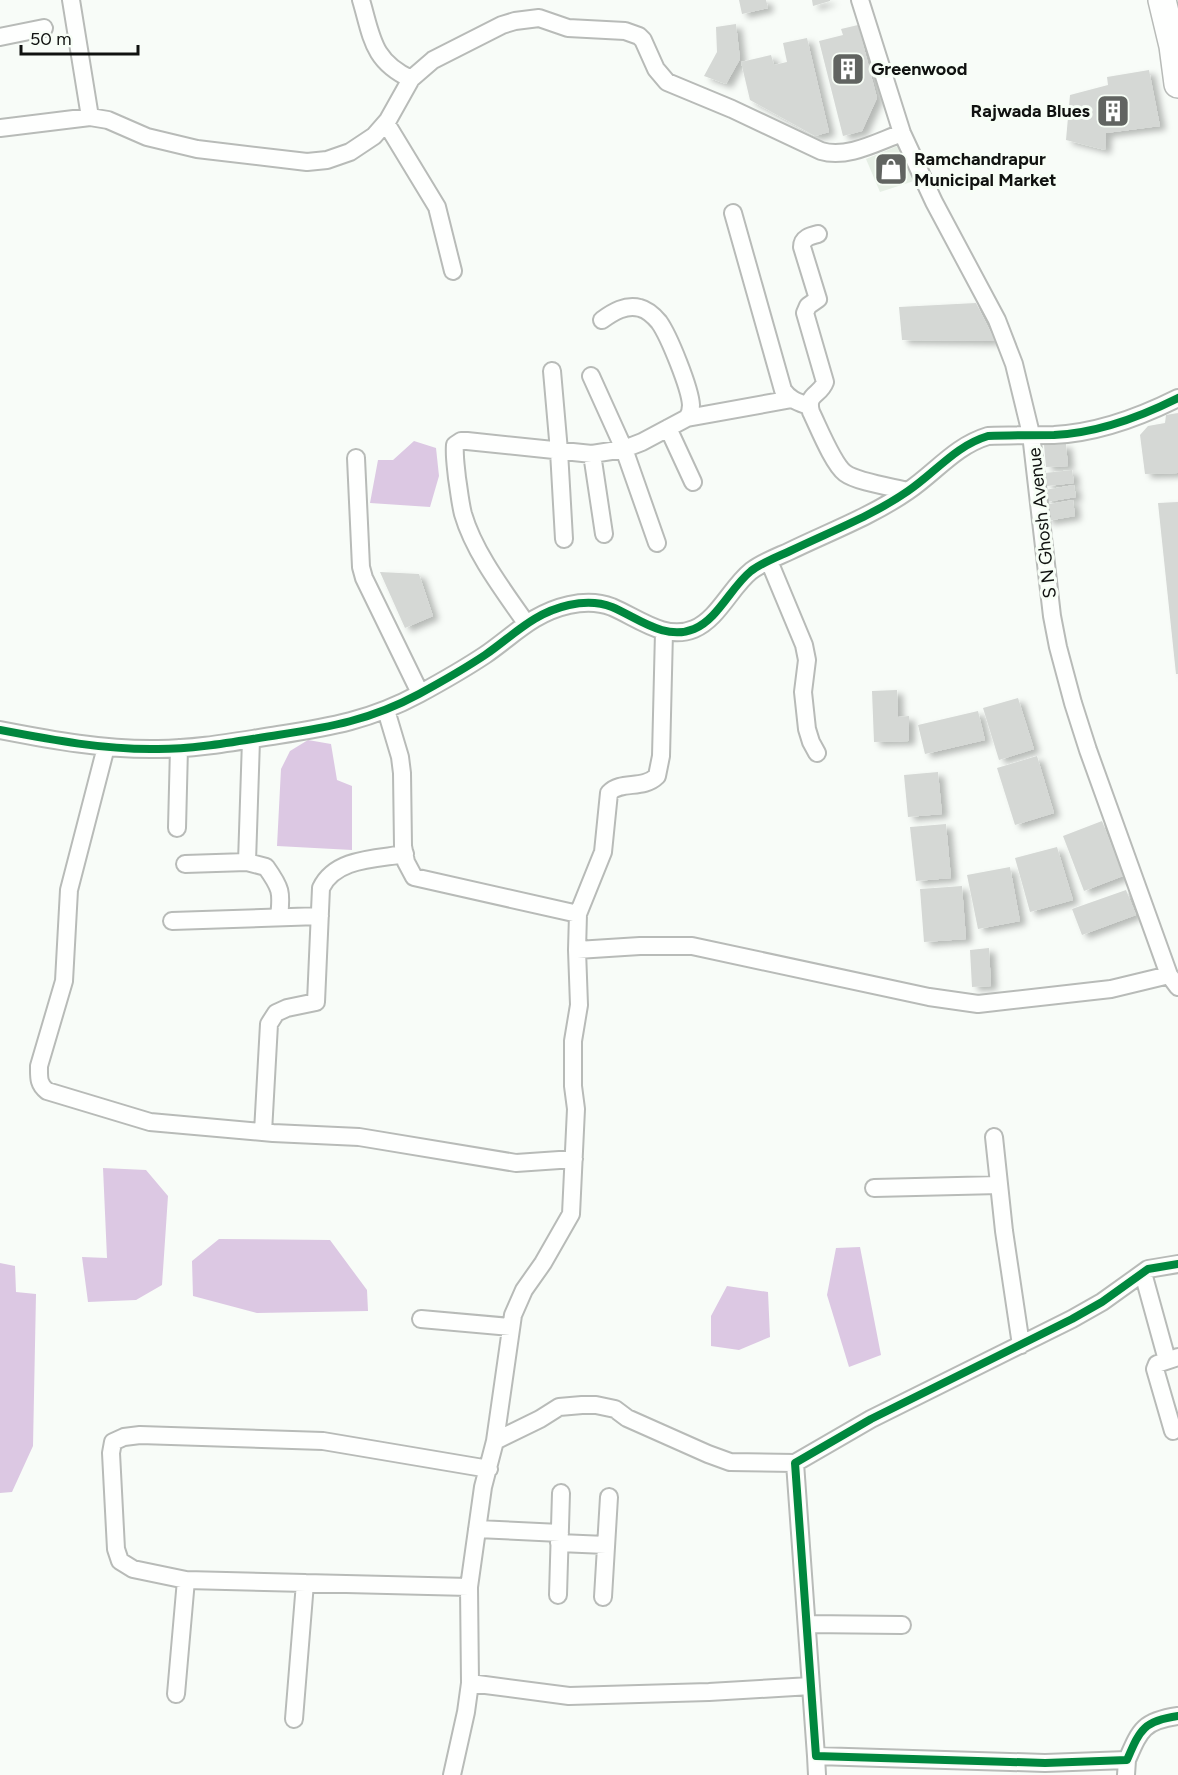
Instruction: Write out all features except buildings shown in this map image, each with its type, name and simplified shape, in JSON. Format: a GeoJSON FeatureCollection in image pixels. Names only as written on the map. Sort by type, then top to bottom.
{"type":"FeatureCollection","features":[{"type":"Feature","properties":{"kind":"main road"},"geometry":{"type":"LineString","coordinates":[[1162,0],[1173,46],[1178,84]]}},
{"type":"Feature","properties":{"kind":"street"},"geometry":{"type":"LineString","coordinates":[[71,0],[90,117]]}},
{"type":"Feature","properties":{"kind":"street"},"geometry":{"type":"LineString","coordinates":[[361,0],[376,51],[388,66],[411,79]]}},
{"type":"Feature","properties":{"kind":"street","name":"S N Ghosh Avenue"},"geometry":{"type":"LineString","coordinates":[[860,0],[902,133],[934,202],[997,320],[1014,364],[1031,434],[1052,616],[1072,703],[1174,981]]}},
{"type":"Feature","properties":{"kind":"street"},"geometry":{"type":"LineString","coordinates":[[0,128],[90,117],[108,120],[147,138],[197,149],[307,162],[327,160],[350,152],[374,136],[386,123],[411,79],[433,60],[502,25],[538,18],[568,28],[626,32],[639,36],[656,69],[667,82],[732,109],[821,151],[835,154],[848,152],[902,133]]}},
{"type":"Feature","properties":{"kind":"street"},"geometry":{"type":"LineString","coordinates":[[0,37],[44,28]]}},
{"type":"Feature","properties":{"kind":"street"},"geometry":{"type":"LineString","coordinates":[[386,123],[437,207],[453,271]]}},
{"type":"Feature","properties":{"kind":"street"},"geometry":{"type":"LineString","coordinates":[[733,213],[783,390],[788,397],[809,406]]}},
{"type":"Feature","properties":{"kind":"street"},"geometry":{"type":"LineString","coordinates":[[818,234],[807,237],[802,247],[818,299],[808,306],[805,313],[825,382],[824,387],[810,399],[811,412],[838,465],[846,474],[908,491]]}},
{"type":"Feature","properties":{"kind":"street"},"geometry":{"type":"LineString","coordinates":[[602,320],[613,312],[628,306],[641,308],[651,313],[659,322],[674,352],[689,395],[691,406],[687,418]]}},
{"type":"Feature","properties":{"kind":"street"},"geometry":{"type":"LineString","coordinates":[[552,371],[564,540]]}},
{"type":"Feature","properties":{"kind":"street"},"geometry":{"type":"LineString","coordinates":[[591,376],[624,449],[657,543]]}},
{"type":"Feature","properties":{"kind":"street"},"geometry":{"type":"LineString","coordinates":[[0,730],[106,747],[156,749],[251,740],[345,724],[386,710],[420,693],[484,655],[526,623],[569,605],[590,603],[612,607],[664,632],[684,632],[706,621],[745,576],[769,561],[908,491],[952,455],[979,439],[988,436],[1072,433],[1118,423],[1178,398]]}},
{"type":"Feature","properties":{"kind":"street"},"geometry":{"type":"LineString","coordinates":[[526,623],[502,588],[468,528],[459,496],[454,448],[456,443],[467,441],[592,454],[624,449],[687,418],[792,399]]}},
{"type":"Feature","properties":{"kind":"street"},"geometry":{"type":"LineString","coordinates":[[668,429],[693,482]]}},
{"type":"Feature","properties":{"kind":"street"},"geometry":{"type":"LineString","coordinates":[[592,454],[604,534]]}},
{"type":"Feature","properties":{"kind":"street"},"geometry":{"type":"LineString","coordinates":[[356,458],[361,567],[364,578],[420,693]]}},
{"type":"Feature","properties":{"kind":"street"},"geometry":{"type":"LineString","coordinates":[[769,561],[804,645],[807,660],[804,692],[807,729],[817,753]]}},
{"type":"Feature","properties":{"kind":"street"},"geometry":{"type":"LineString","coordinates":[[452,1775],[470,1683],[469,1587],[483,1487],[495,1441],[513,1315],[524,1290],[543,1263],[571,1214],[576,1109],[573,1086],[573,1041],[579,1005],[578,914],[603,852],[609,793],[615,788],[645,784],[657,776],[661,756],[664,632]]}},
{"type":"Feature","properties":{"kind":"street"},"geometry":{"type":"LineString","coordinates":[[386,710],[397,742],[402,773],[406,862],[414,877],[578,914]]}},
{"type":"Feature","properties":{"kind":"street"},"geometry":{"type":"LineString","coordinates":[[247,862],[251,740]]}},
{"type":"Feature","properties":{"kind":"street"},"geometry":{"type":"LineString","coordinates":[[106,747],[69,890],[64,981],[39,1066],[41,1086],[47,1091],[150,1122],[263,1132],[359,1137],[516,1163],[574,1159]]}},
{"type":"Feature","properties":{"kind":"street"},"geometry":{"type":"LineString","coordinates":[[177,828],[178,748]]}},
{"type":"Feature","properties":{"kind":"street"},"geometry":{"type":"LineString","coordinates":[[263,1132],[269,1024],[276,1013],[287,1008],[316,1002],[321,888],[326,877],[346,864],[405,854]]}},
{"type":"Feature","properties":{"kind":"street"},"geometry":{"type":"LineString","coordinates":[[185,864],[247,862],[266,867],[282,896],[279,917]]}},
{"type":"Feature","properties":{"kind":"street"},"geometry":{"type":"LineString","coordinates":[[172,921],[320,916]]}},
{"type":"Feature","properties":{"kind":"street"},"geometry":{"type":"LineString","coordinates":[[577,950],[640,946],[692,946],[929,997],[978,1004],[1174,981]]}},
{"type":"Feature","properties":{"kind":"street"},"geometry":{"type":"LineString","coordinates":[[994,1137],[1004,1231],[1021,1345]]}},
{"type":"Feature","properties":{"kind":"street"},"geometry":{"type":"LineString","coordinates":[[874,1188],[999,1185]]}},
{"type":"Feature","properties":{"kind":"street"},"geometry":{"type":"LineString","coordinates":[[495,1441],[559,1407],[596,1405],[615,1409],[627,1418],[730,1462],[795,1463],[871,1419],[1102,1302],[1148,1269],[1178,1264]]}},
{"type":"Feature","properties":{"kind":"street"},"geometry":{"type":"LineString","coordinates":[[1143,1273],[1173,1359],[1157,1364],[1155,1369],[1173,1431]]}},
{"type":"Feature","properties":{"kind":"street"},"geometry":{"type":"LineString","coordinates":[[421,1319],[511,1327]]}},
{"type":"Feature","properties":{"kind":"street"},"geometry":{"type":"LineString","coordinates":[[469,1587],[186,1580],[133,1569],[120,1561],[116,1548],[111,1453],[113,1442],[124,1437],[140,1435],[323,1441],[489,1469]]}},
{"type":"Feature","properties":{"kind":"street"},"geometry":{"type":"LineString","coordinates":[[795,1463],[817,1775]]}},
{"type":"Feature","properties":{"kind":"street"},"geometry":{"type":"LineString","coordinates":[[558,1595],[561,1492]]}},
{"type":"Feature","properties":{"kind":"street"},"geometry":{"type":"LineString","coordinates":[[603,1596],[609,1497]]}},
{"type":"Feature","properties":{"kind":"street"},"geometry":{"type":"LineString","coordinates":[[477,1529],[606,1545]]}},
{"type":"Feature","properties":{"kind":"street"},"geometry":{"type":"LineString","coordinates":[[176,1694],[186,1580]]}},
{"type":"Feature","properties":{"kind":"street"},"geometry":{"type":"LineString","coordinates":[[294,1719],[305,1583]]}},
{"type":"Feature","properties":{"kind":"street"},"geometry":{"type":"LineString","coordinates":[[807,1624],[902,1625]]}},
{"type":"Feature","properties":{"kind":"street"},"geometry":{"type":"LineString","coordinates":[[470,1683],[568,1696],[709,1692],[811,1686]]}},
{"type":"Feature","properties":{"kind":"street"},"geometry":{"type":"LineString","coordinates":[[816,1756],[1126,1767],[1142,1732],[1152,1721],[1178,1716]]}},
{"type":"Feature","properties":{"kind":"shaded area","name":"Ramchandrapur Municipal Market"},"geometry":{"type":"Polygon","coordinates":[[[902,144],[917,180],[880,192],[866,159],[902,144]]]}},
{"type":"Feature","properties":{"kind":"shaded area"},"geometry":{"type":"Polygon","coordinates":[[[414,441],[436,448],[439,476],[430,507],[370,503],[378,460],[393,460],[414,441]]]}},
{"type":"Feature","properties":{"kind":"shaded area"},"geometry":{"type":"Polygon","coordinates":[[[308,740],[331,744],[337,780],[352,786],[352,850],[277,846],[281,769],[290,751],[308,740]]]}},
{"type":"Feature","properties":{"kind":"shaded area"},"geometry":{"type":"Polygon","coordinates":[[[103,1168],[146,1170],[168,1196],[162,1285],[136,1300],[88,1302],[82,1257],[107,1258],[103,1168]]]}},
{"type":"Feature","properties":{"kind":"shaded area"},"geometry":{"type":"Polygon","coordinates":[[[219,1239],[330,1240],[367,1290],[368,1311],[257,1313],[193,1296],[192,1261],[219,1239]]]}},
{"type":"Feature","properties":{"kind":"shaded area"},"geometry":{"type":"Polygon","coordinates":[[[860,1247],[881,1355],[849,1367],[827,1295],[836,1248],[860,1247]]]}},
{"type":"Feature","properties":{"kind":"shaded area"},"geometry":{"type":"Polygon","coordinates":[[[0,1263],[15,1266],[16,1292],[36,1294],[33,1446],[12,1492],[0,1493],[0,1263]]]}},
{"type":"Feature","properties":{"kind":"shaded area"},"geometry":{"type":"Polygon","coordinates":[[[727,1286],[768,1292],[770,1337],[739,1350],[711,1346],[711,1316],[727,1286]]]}},
{"type":"Feature","properties":{"kind":"cycle path"},"geometry":{"type":"LineString","coordinates":[[0,730],[59,741],[118,748],[173,749],[218,744],[333,725],[384,710],[419,694],[461,670],[534,619],[569,605],[580,603],[607,605],[662,630],[683,632],[694,629],[710,618],[751,571],[880,508],[918,484],[976,440],[988,436],[1054,435],[1086,431],[1133,418],[1178,398]]}},
{"type":"Feature","properties":{"kind":"cycle path"},"geometry":{"type":"LineString","coordinates":[[1178,1264],[1148,1269],[1102,1302],[1072,1319],[871,1419],[795,1463],[816,1756],[1045,1763],[1127,1760],[1144,1729],[1157,1721],[1178,1716]]}},
{"type":"Feature","properties":{"kind":"place","name":"Greenwood"},"geometry":{"type":"Point","coordinates":[848,69]}},
{"type":"Feature","properties":{"kind":"place","name":"Rajwada Blues"},"geometry":{"type":"Point","coordinates":[1113,111]}},
{"type":"Feature","properties":{"kind":"place","name":"Ramchandrapur Municipal Market"},"geometry":{"type":"Point","coordinates":[891,169]}}]}
